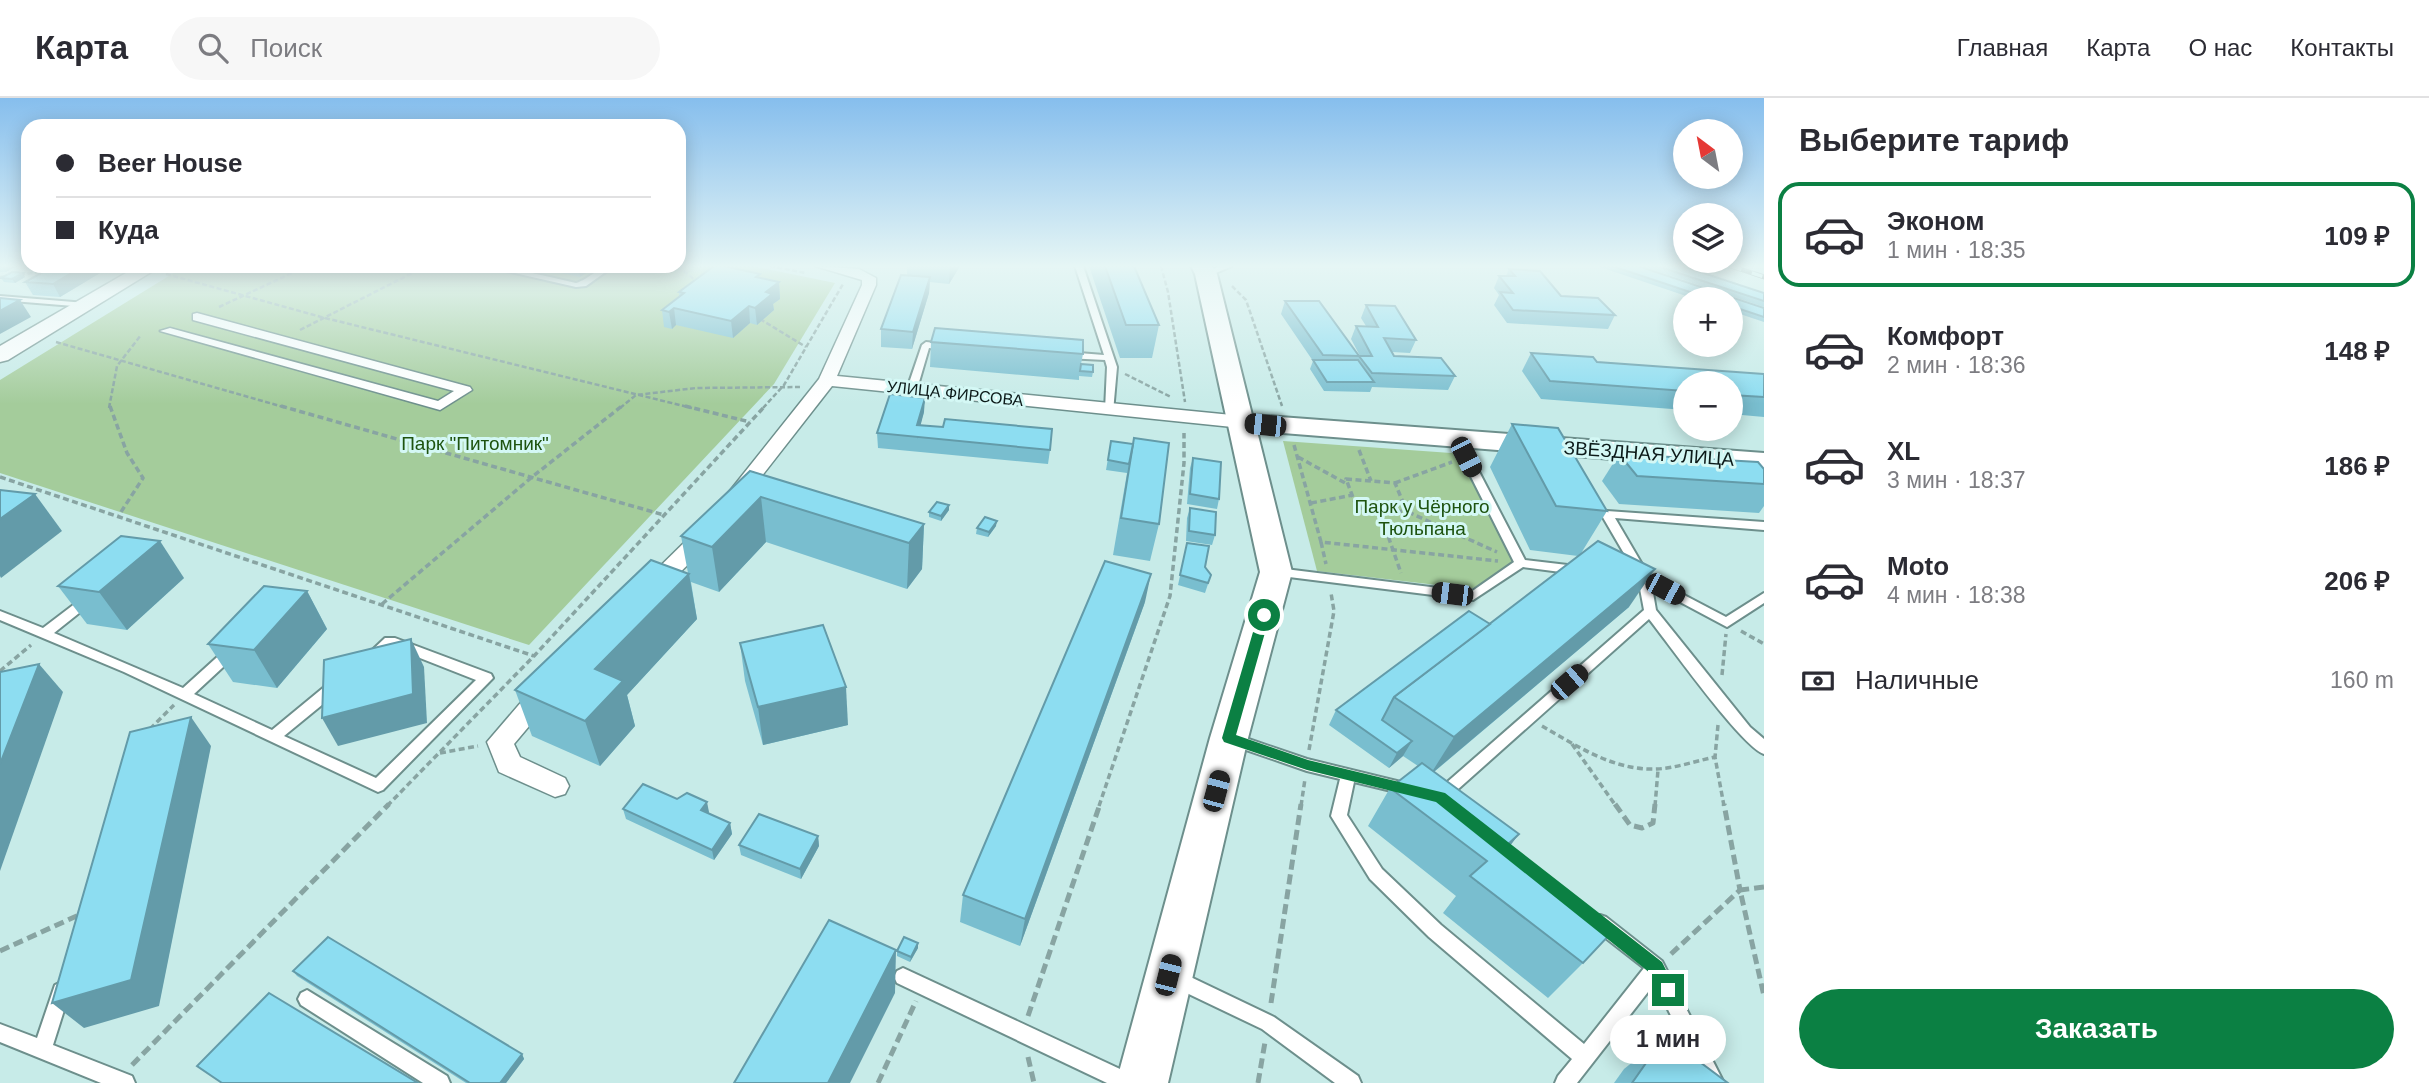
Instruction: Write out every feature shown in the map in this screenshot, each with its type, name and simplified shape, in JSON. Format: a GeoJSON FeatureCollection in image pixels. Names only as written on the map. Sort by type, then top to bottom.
{"type":"FeatureCollection","features":[{"type":"Feature","properties":{"kind":"main road"},"geometry":{"type":"LineString","coordinates":[[1142,1083],[1229,738],[1276,572],[1242,422],[1222,312]]}},
{"type":"Feature","properties":{"kind":"main road","name":"ЗВЁЗДНАЯ УЛИЦА"},"geometry":{"type":"LineString","coordinates":[[1242,422],[1462,448],[1764,462]]}},
{"type":"Feature","properties":{"kind":"street"},"geometry":{"type":"LineString","coordinates":[[0,355],[74,312]]}},
{"type":"Feature","properties":{"kind":"street"},"geometry":{"type":"LineString","coordinates":[[638,601],[706,534],[824,385],[857,312]]}},
{"type":"Feature","properties":{"kind":"street"},"geometry":{"type":"LineString","coordinates":[[166,331],[440,406],[465,390],[197,317]]}},
{"type":"Feature","properties":{"kind":"street"},"geometry":{"type":"LineString","coordinates":[[252,355],[279,341]]}},
{"type":"Feature","properties":{"kind":"street"},"geometry":{"type":"LineString","coordinates":[[349,382],[374,366]]}},
{"type":"Feature","properties":{"kind":"street","name":"УЛИЦА ФИРСОВА"},"geometry":{"type":"LineString","coordinates":[[824,385],[912,389],[1242,422]]}},
{"type":"Feature","properties":{"kind":"street"},"geometry":{"type":"LineString","coordinates":[[555,786],[509,764],[500,742],[520,716],[559,678]]}},
{"type":"Feature","properties":{"kind":"lane"},"geometry":{"type":"LineString","coordinates":[[1094,312],[1110,363],[1110,410]]}},
{"type":"Feature","properties":{"kind":"lane"},"geometry":{"type":"LineString","coordinates":[[912,389],[926,345],[952,347]]}},
{"type":"Feature","properties":{"kind":"lane"},"geometry":{"type":"LineString","coordinates":[[1056,355],[1110,363]]}},
{"type":"Feature","properties":{"kind":"lane"},"geometry":{"type":"LineString","coordinates":[[1462,448],[1521,563]]}},
{"type":"Feature","properties":{"kind":"lane"},"geometry":{"type":"LineString","coordinates":[[1764,526],[1607,514],[1638,577],[1650,611],[1745,731],[1764,748]]}},
{"type":"Feature","properties":{"kind":"lane"},"geometry":{"type":"LineString","coordinates":[[1276,572],[1473,596],[1521,563],[1590,572]]}},
{"type":"Feature","properties":{"kind":"lane"},"geometry":{"type":"LineString","coordinates":[[1638,577],[1727,623],[1764,597]]}},
{"type":"Feature","properties":{"kind":"lane"},"geometry":{"type":"LineString","coordinates":[[45,633],[96,594]]}},
{"type":"Feature","properties":{"kind":"lane"},"geometry":{"type":"LineString","coordinates":[[1229,738],[1307,765],[1446,801],[1529,718],[1650,611]]}},
{"type":"Feature","properties":{"kind":"lane"},"geometry":{"type":"LineString","coordinates":[[0,615],[184,695],[377,786],[486,678],[390,641],[274,736]]}},
{"type":"Feature","properties":{"kind":"lane"},"geometry":{"type":"LineString","coordinates":[[184,695],[245,640]]}},
{"type":"Feature","properties":{"kind":"lane"},"geometry":{"type":"LineString","coordinates":[[1348,775],[1339,816],[1376,874],[1435,931],[1585,1057]]}},
{"type":"Feature","properties":{"kind":"lane"},"geometry":{"type":"LineString","coordinates":[[1591,916],[1656,967],[1714,1083]]}},
{"type":"Feature","properties":{"kind":"lane"},"geometry":{"type":"LineString","coordinates":[[1565,1083],[1656,967]]}},
{"type":"Feature","properties":{"kind":"lane"},"geometry":{"type":"LineString","coordinates":[[42,1051],[66,975]]}},
{"type":"Feature","properties":{"kind":"lane"},"geometry":{"type":"LineString","coordinates":[[1168,975],[1268,1023],[1351,1083]]}},
{"type":"Feature","properties":{"kind":"lane"},"geometry":{"type":"LineString","coordinates":[[903,977],[1128,1083]]}},
{"type":"Feature","properties":{"kind":"lane"},"geometry":{"type":"LineString","coordinates":[[307,999],[440,1083]]}},
{"type":"Feature","properties":{"kind":"lane"},"geometry":{"type":"LineString","coordinates":[[0,1033],[121,1082]]}},
{"type":"Feature","properties":{"kind":"path"},"geometry":{"type":"LineString","coordinates":[[304,312],[750,422]]}},
{"type":"Feature","properties":{"kind":"path"},"geometry":{"type":"LineString","coordinates":[[279,341],[337,312]]}},
{"type":"Feature","properties":{"kind":"path"},"geometry":{"type":"LineString","coordinates":[[121,1082],[534,656],[665,516],[784,385],[827,312]]}},
{"type":"Feature","properties":{"kind":"path"},"geometry":{"type":"LineString","coordinates":[[1110,363],[1186,404],[1171,312]]}},
{"type":"Feature","properties":{"kind":"path"},"geometry":{"type":"LineString","coordinates":[[1250,312],[1284,415]]}},
{"type":"Feature","properties":{"kind":"path"},"geometry":{"type":"LineString","coordinates":[[753,315],[806,347]]}},
{"type":"Feature","properties":{"kind":"path"},"geometry":{"type":"LineString","coordinates":[[119,516],[143,478],[127,453],[108,410],[117,366],[141,335]]}},
{"type":"Feature","properties":{"kind":"path"},"geometry":{"type":"LineString","coordinates":[[54,342],[665,516]]}},
{"type":"Feature","properties":{"kind":"path"},"geometry":{"type":"LineString","coordinates":[[382,604],[532,477],[636,395],[696,388],[824,385]]}},
{"type":"Feature","properties":{"kind":"path"},"geometry":{"type":"LineString","coordinates":[[1034,1083],[1022,1034],[1170,596],[1185,433],[1172,431]]}},
{"type":"Feature","properties":{"kind":"path"},"geometry":{"type":"LineString","coordinates":[[1258,1083],[1307,765],[1334,611],[1321,542],[1294,445]]}},
{"type":"Feature","properties":{"kind":"path"},"geometry":{"type":"LineString","coordinates":[[1462,448],[1395,483],[1346,479],[1357,508],[1407,512],[1521,563]]}},
{"type":"Feature","properties":{"kind":"path"},"geometry":{"type":"LineString","coordinates":[[1359,449],[1371,481]]}},
{"type":"Feature","properties":{"kind":"path"},"geometry":{"type":"LineString","coordinates":[[1297,457],[1349,485]]}},
{"type":"Feature","properties":{"kind":"path"},"geometry":{"type":"LineString","coordinates":[[0,477],[534,656]]}},
{"type":"Feature","properties":{"kind":"path"},"geometry":{"type":"LineString","coordinates":[[1395,483],[1407,512]]}},
{"type":"Feature","properties":{"kind":"path"},"geometry":{"type":"LineString","coordinates":[[1311,503],[1353,495]]}},
{"type":"Feature","properties":{"kind":"path"},"geometry":{"type":"LineString","coordinates":[[1379,510],[1406,588]]}},
{"type":"Feature","properties":{"kind":"path"},"geometry":{"type":"LineString","coordinates":[[1321,542],[1521,563]]}},
{"type":"Feature","properties":{"kind":"path"},"geometry":{"type":"LineString","coordinates":[[1764,644],[1727,623],[1715,757],[1740,890],[1764,996]]}},
{"type":"Feature","properties":{"kind":"path"},"geometry":{"type":"LineString","coordinates":[[0,671],[45,633]]}},
{"type":"Feature","properties":{"kind":"path"},"geometry":{"type":"LineString","coordinates":[[145,734],[184,695]]}},
{"type":"Feature","properties":{"kind":"path"},"geometry":{"type":"LineString","coordinates":[[1529,718],[1616,764],[1658,769],[1715,757]]}},
{"type":"Feature","properties":{"kind":"path"},"geometry":{"type":"LineString","coordinates":[[439,753],[500,742]]}},
{"type":"Feature","properties":{"kind":"path"},"geometry":{"type":"LineString","coordinates":[[1570,742],[1630,825],[1642,828],[1653,823],[1658,769]]}},
{"type":"Feature","properties":{"kind":"path"},"geometry":{"type":"LineString","coordinates":[[1656,967],[1740,890],[1764,887]]}},
{"type":"Feature","properties":{"kind":"path"},"geometry":{"type":"LineString","coordinates":[[0,951],[85,912]]}},
{"type":"Feature","properties":{"kind":"path"},"geometry":{"type":"LineString","coordinates":[[878,1083],[922,986]]}},
{"type":"Feature","properties":{"kind":"green space","name":"Парк \"Питомник\""},"geometry":{"type":"Polygon","coordinates":[[[110,312],[818,312],[774,384],[529,645],[0,473],[0,380],[110,312]]]}},
{"type":"Feature","properties":{"kind":"green space","name":"Парк у Чёрного Тюльпана"},"geometry":{"type":"Polygon","coordinates":[[[1283,441],[1465,454],[1521,563],[1471,589],[1317,571],[1283,441]]]}},
{"type":"Feature","properties":{"kind":"building"},"geometry":{"type":"Polygon","coordinates":[[[691,312],[742,312],[731,321],[691,312]]]}},
{"type":"Feature","properties":{"kind":"building"},"geometry":{"type":"Polygon","coordinates":[[[887,312],[919,312],[913,332],[881,329],[887,312]]]}},
{"type":"Feature","properties":{"kind":"building"},"geometry":{"type":"Polygon","coordinates":[[[1121,312],[1153,312],[1159,325],[1126,325],[1121,312]]]}},
{"type":"Feature","properties":{"kind":"building"},"geometry":{"type":"Polygon","coordinates":[[[1293,312],[1327,312],[1359,356],[1323,355],[1293,312]]]}},
{"type":"Feature","properties":{"kind":"building"},"geometry":{"type":"Polygon","coordinates":[[[1370,312],[1399,312],[1416,340],[1384,338],[1394,356],[1441,358],[1455,376],[1372,373],[1359,356],[1372,356],[1356,326],[1378,327],[1370,312]]]}},
{"type":"Feature","properties":{"kind":"building"},"geometry":{"type":"Polygon","coordinates":[[[1553,312],[1612,312],[1615,315],[1553,312]]]}},
{"type":"Feature","properties":{"kind":"building"},"geometry":{"type":"Polygon","coordinates":[[[1749,312],[1764,312],[1764,317],[1749,312]]]}},
{"type":"Feature","properties":{"kind":"building"},"geometry":{"type":"Polygon","coordinates":[[[935,328],[1083,340],[1083,354],[931,342],[935,328]]]}},
{"type":"Feature","properties":{"kind":"building"},"geometry":{"type":"Polygon","coordinates":[[[1531,353],[1593,357],[1597,362],[1722,371],[1673,371],[1673,390],[1550,381],[1531,353]]]}},
{"type":"Feature","properties":{"kind":"building"},"geometry":{"type":"Polygon","coordinates":[[[1313,360],[1358,360],[1374,382],[1327,382],[1313,360]]]}},
{"type":"Feature","properties":{"kind":"building"},"geometry":{"type":"Polygon","coordinates":[[[1081,364],[1093,365],[1093,372],[1080,371],[1081,364]]]}},
{"type":"Feature","properties":{"kind":"building"},"geometry":{"type":"Polygon","coordinates":[[[1743,372],[1764,374],[1764,397],[1743,396],[1743,372]]]}},
{"type":"Feature","properties":{"kind":"building"},"geometry":{"type":"Polygon","coordinates":[[[890,394],[925,398],[917,425],[943,427],[945,419],[1052,429],[1050,450],[877,433],[890,394]]]}},
{"type":"Feature","properties":{"kind":"building"},"geometry":{"type":"Polygon","coordinates":[[[1512,424],[1558,428],[1607,511],[1556,506],[1512,424]]]}},
{"type":"Feature","properties":{"kind":"building"},"geometry":{"type":"Polygon","coordinates":[[[1134,438],[1169,443],[1159,524],[1121,518],[1134,438]]]}},
{"type":"Feature","properties":{"kind":"building"},"geometry":{"type":"Polygon","coordinates":[[[1111,441],[1133,444],[1129,464],[1108,460],[1111,441]]]}},
{"type":"Feature","properties":{"kind":"building"},"geometry":{"type":"Polygon","coordinates":[[[1619,454],[1758,462],[1764,469],[1764,484],[1637,476],[1619,454]]]}},
{"type":"Feature","properties":{"kind":"building"},"geometry":{"type":"Polygon","coordinates":[[[1193,458],[1221,462],[1219,499],[1190,494],[1193,458]]]}},
{"type":"Feature","properties":{"kind":"building"},"geometry":{"type":"Polygon","coordinates":[[[750,471],[924,524],[909,543],[761,497],[712,547],[681,536],[750,471]]]}},
{"type":"Feature","properties":{"kind":"building"},"geometry":{"type":"Polygon","coordinates":[[[0,490],[35,494],[0,519],[0,490]]]}},
{"type":"Feature","properties":{"kind":"building"},"geometry":{"type":"Polygon","coordinates":[[[937,502],[949,505],[941,516],[929,512],[937,502]]]}},
{"type":"Feature","properties":{"kind":"building"},"geometry":{"type":"Polygon","coordinates":[[[1190,508],[1216,512],[1215,535],[1189,531],[1190,508]]]}},
{"type":"Feature","properties":{"kind":"building"},"geometry":{"type":"Polygon","coordinates":[[[985,517],[997,521],[989,532],[977,528],[985,517]]]}},
{"type":"Feature","properties":{"kind":"building"},"geometry":{"type":"Polygon","coordinates":[[[121,536],[160,541],[99,592],[58,586],[121,536]]]}},
{"type":"Feature","properties":{"kind":"building"},"geometry":{"type":"Polygon","coordinates":[[[1598,541],[1655,569],[1454,737],[1394,697],[1598,541]]]}},
{"type":"Feature","properties":{"kind":"building"},"geometry":{"type":"Polygon","coordinates":[[[1187,543],[1209,546],[1205,567],[1211,575],[1208,583],[1180,575],[1187,543]]]}},
{"type":"Feature","properties":{"kind":"building"},"geometry":{"type":"Polygon","coordinates":[[[651,560],[689,574],[595,669],[623,681],[585,721],[515,690],[651,560]]]}},
{"type":"Feature","properties":{"kind":"building"},"geometry":{"type":"Polygon","coordinates":[[[1105,561],[1151,574],[1025,919],[963,895],[1105,561]]]}},
{"type":"Feature","properties":{"kind":"building"},"geometry":{"type":"Polygon","coordinates":[[[264,586],[307,591],[254,650],[208,644],[264,586]]]}},
{"type":"Feature","properties":{"kind":"building"},"geometry":{"type":"Polygon","coordinates":[[[1469,611],[1490,624],[1394,697],[1382,720],[1412,741],[1397,753],[1336,710],[1469,611]]]}},
{"type":"Feature","properties":{"kind":"building"},"geometry":{"type":"Polygon","coordinates":[[[823,625],[846,687],[758,707],[740,643],[823,625]]]}},
{"type":"Feature","properties":{"kind":"building"},"geometry":{"type":"Polygon","coordinates":[[[411,639],[413,694],[322,718],[324,660],[411,639]]]}},
{"type":"Feature","properties":{"kind":"building"},"geometry":{"type":"Polygon","coordinates":[[[39,664],[0,764],[0,672],[39,664]]]}},
{"type":"Feature","properties":{"kind":"building"},"geometry":{"type":"Polygon","coordinates":[[[191,717],[131,980],[52,1003],[130,732],[191,717]]]}},
{"type":"Feature","properties":{"kind":"building"},"geometry":{"type":"Polygon","coordinates":[[[1422,763],[1519,834],[1505,847],[1615,929],[1583,963],[1470,876],[1487,861],[1390,788],[1422,763]]]}},
{"type":"Feature","properties":{"kind":"building"},"geometry":{"type":"Polygon","coordinates":[[[643,784],[677,799],[687,793],[707,802],[701,810],[730,823],[712,850],[623,809],[643,784]]]}},
{"type":"Feature","properties":{"kind":"building"},"geometry":{"type":"Polygon","coordinates":[[[759,814],[818,836],[800,869],[739,845],[759,814]]]}},
{"type":"Feature","properties":{"kind":"building"},"geometry":{"type":"Polygon","coordinates":[[[829,920],[896,950],[828,1083],[734,1083],[829,920]]]}},
{"type":"Feature","properties":{"kind":"building"},"geometry":{"type":"Polygon","coordinates":[[[328,937],[522,1054],[500,1083],[470,1083],[293,971],[328,937]]]}},
{"type":"Feature","properties":{"kind":"building"},"geometry":{"type":"Polygon","coordinates":[[[904,937],[918,943],[911,957],[897,951],[904,937]]]}},
{"type":"Feature","properties":{"kind":"building"},"geometry":{"type":"Polygon","coordinates":[[[269,993],[418,1083],[222,1083],[197,1066],[269,993]]]}},
{"type":"Feature","properties":{"kind":"building"},"geometry":{"type":"Polygon","coordinates":[[[1665,1036],[1728,1083],[1632,1083],[1665,1036]]]}},
{"type":"Feature","properties":{"kind":"route"},"geometry":{"type":"LineString","coordinates":[[1264,615],[1229,738],[1307,765],[1440,797],[1656,967],[1668,990]]}}]}
